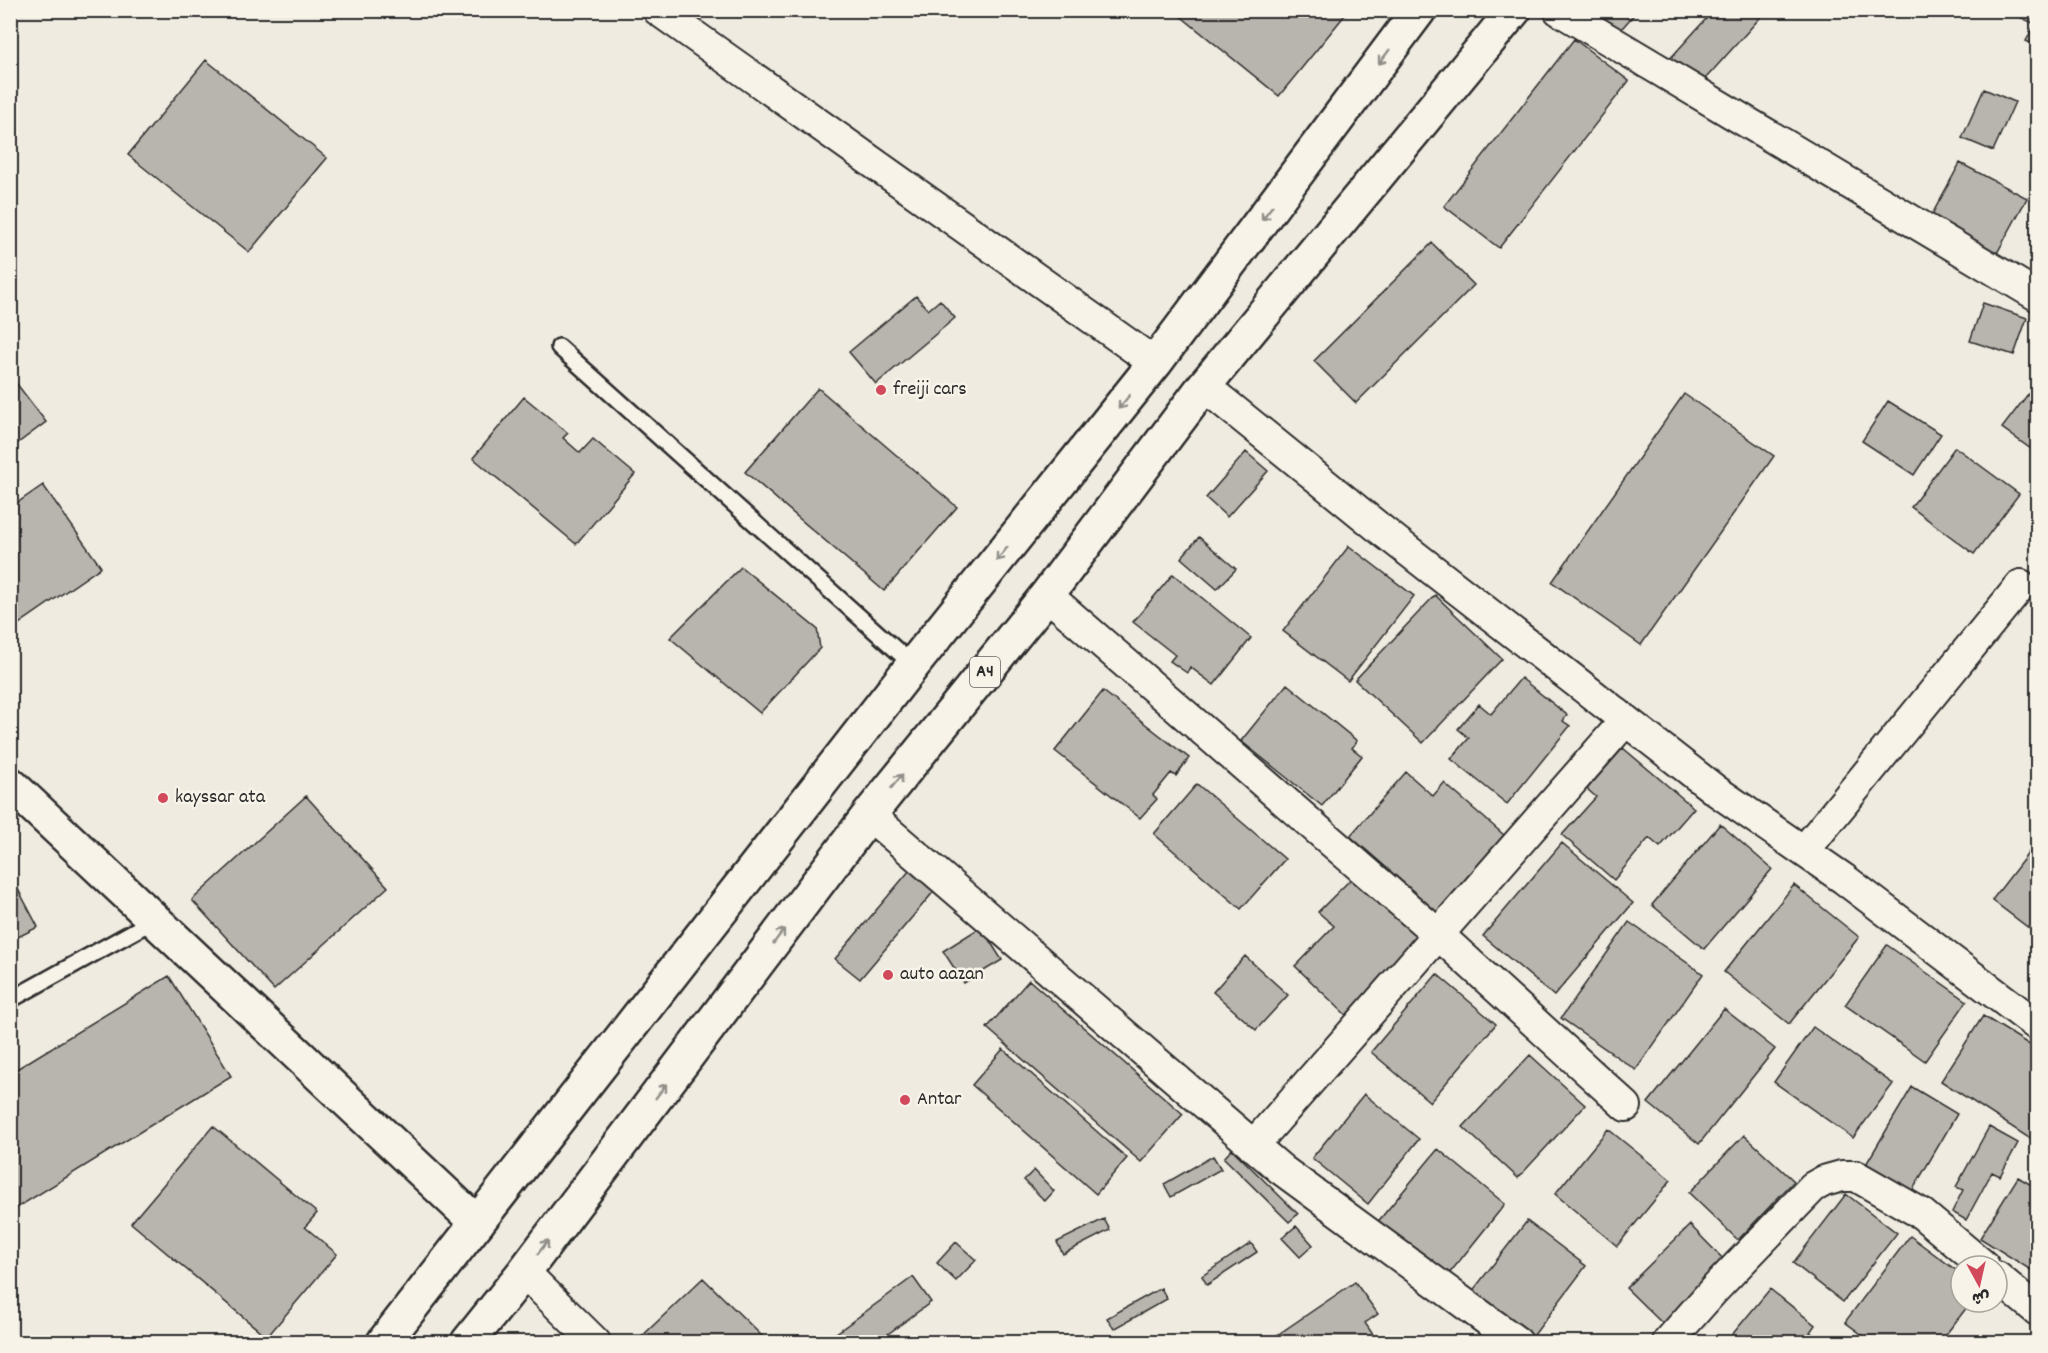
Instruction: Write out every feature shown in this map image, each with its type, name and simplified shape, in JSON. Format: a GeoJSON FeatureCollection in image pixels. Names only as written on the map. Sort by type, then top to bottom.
{"type":"FeatureCollection","features":[{"type":"Feature","properties":{"kind":"main road"},"geometry":{"type":"LineString","coordinates":[[384,1342],[913,665],[1155,363],[1419,10]]}},
{"type":"Feature","properties":{"kind":"main road","name":"A4"},"geometry":{"type":"LineString","coordinates":[[468,1342],[524,1272],[869,815],[1047,595],[1204,386],[1514,10]]}},
{"type":"Feature","properties":{"kind":"main road"},"geometry":{"type":"LineString","coordinates":[[10,783],[477,1223]]}},
{"type":"Feature","properties":{"kind":"street"},"geometry":{"type":"LineString","coordinates":[[658,10],[1155,363]]}},
{"type":"Feature","properties":{"kind":"street"},"geometry":{"type":"LineString","coordinates":[[1558,10],[2037,296]]}},
{"type":"Feature","properties":{"kind":"street"},"geometry":{"type":"LineString","coordinates":[[1204,386],[1392,539],[1715,790],[1844,879],[2037,1026]]}},
{"type":"Feature","properties":{"kind":"street"},"geometry":{"type":"LineString","coordinates":[[1804,851],[2021,585]]}},
{"type":"Feature","properties":{"kind":"street"},"geometry":{"type":"LineString","coordinates":[[1047,595],[1439,934],[1626,1106]]}},
{"type":"Feature","properties":{"kind":"street"},"geometry":{"type":"LineString","coordinates":[[1254,1146],[1626,721]]}},
{"type":"Feature","properties":{"kind":"street"},"geometry":{"type":"LineString","coordinates":[[869,815],[1291,1177],[1517,1342]]}},
{"type":"Feature","properties":{"kind":"street"},"geometry":{"type":"LineString","coordinates":[[1668,1342],[1713,1291],[1813,1187],[1824,1181],[1842,1176],[1856,1176],[1922,1214],[1970,1254]]}},
{"type":"Feature","properties":{"kind":"street"},"geometry":{"type":"LineString","coordinates":[[524,1272],[595,1342]]}},
{"type":"Feature","properties":{"kind":"street"},"geometry":{"type":"LineString","coordinates":[[2009,1287],[2037,1311]]}},
{"type":"Feature","properties":{"kind":"lane"},"geometry":{"type":"LineString","coordinates":[[559,347],[913,665]]}},
{"type":"Feature","properties":{"kind":"lane"},"geometry":{"type":"LineString","coordinates":[[10,1000],[156,919]]}},
{"type":"Feature","properties":{"kind":"building"},"geometry":{"type":"Polygon","coordinates":[[[1173,10],[1349,10],[1279,96],[1173,10]]]}},
{"type":"Feature","properties":{"kind":"building"},"geometry":{"type":"Polygon","coordinates":[[[1597,10],[1638,10],[1616,35],[1593,15],[1597,10]]]}},
{"type":"Feature","properties":{"kind":"building"},"geometry":{"type":"Polygon","coordinates":[[[1714,10],[1767,10],[1698,87],[1668,61],[1714,10]]]}},
{"type":"Feature","properties":{"kind":"building"},"geometry":{"type":"Polygon","coordinates":[[[2005,10],[2038,10],[2038,46],[2026,41],[2035,24],[2005,10]]]}},
{"type":"Feature","properties":{"kind":"building"},"geometry":{"type":"Polygon","coordinates":[[[1574,39],[1629,81],[1499,248],[1444,206],[1574,39]]]}},
{"type":"Feature","properties":{"kind":"building"},"geometry":{"type":"Polygon","coordinates":[[[206,60],[327,158],[249,252],[128,155],[206,60]]]}},
{"type":"Feature","properties":{"kind":"building"},"geometry":{"type":"Polygon","coordinates":[[[1984,89],[2015,102],[1993,151],[1962,138],[1984,89]]]}},
{"type":"Feature","properties":{"kind":"building"},"geometry":{"type":"Polygon","coordinates":[[[1960,163],[2027,198],[1996,255],[1929,220],[1960,163]]]}},
{"type":"Feature","properties":{"kind":"building"},"geometry":{"type":"Polygon","coordinates":[[[1432,243],[1474,285],[1356,403],[1314,361],[1432,243]]]}},
{"type":"Feature","properties":{"kind":"building"},"geometry":{"type":"Polygon","coordinates":[[[916,296],[928,310],[940,300],[955,318],[876,384],[849,352],[916,296]]]}},
{"type":"Feature","properties":{"kind":"building"},"geometry":{"type":"Polygon","coordinates":[[[1983,303],[2027,318],[2014,355],[1970,341],[1983,303]]]}},
{"type":"Feature","properties":{"kind":"building"},"geometry":{"type":"Polygon","coordinates":[[[10,375],[46,422],[10,449],[10,375]]]}},
{"type":"Feature","properties":{"kind":"building"},"geometry":{"type":"Polygon","coordinates":[[[2038,381],[2038,454],[2002,428],[2038,381]]]}},
{"type":"Feature","properties":{"kind":"building"},"geometry":{"type":"Polygon","coordinates":[[[818,388],[957,507],[884,591],[745,472],[818,388]]]}},
{"type":"Feature","properties":{"kind":"building"},"geometry":{"type":"Polygon","coordinates":[[[1684,394],[1774,456],[1641,645],[1552,582],[1684,394]]]}},
{"type":"Feature","properties":{"kind":"building"},"geometry":{"type":"Polygon","coordinates":[[[524,397],[568,433],[563,438],[580,453],[593,439],[635,474],[576,544],[473,458],[524,397]]]}},
{"type":"Feature","properties":{"kind":"building"},"geometry":{"type":"Polygon","coordinates":[[[1888,401],[1941,434],[1914,475],[1862,441],[1888,401]]]}},
{"type":"Feature","properties":{"kind":"building"},"geometry":{"type":"Polygon","coordinates":[[[1955,447],[2019,494],[1974,554],[1911,507],[1955,447]]]}},
{"type":"Feature","properties":{"kind":"building"},"geometry":{"type":"Polygon","coordinates":[[[1246,452],[1268,471],[1227,517],[1206,498],[1246,452]]]}},
{"type":"Feature","properties":{"kind":"building"},"geometry":{"type":"Polygon","coordinates":[[[43,485],[101,567],[10,630],[10,508],[43,485]]]}},
{"type":"Feature","properties":{"kind":"building"},"geometry":{"type":"Polygon","coordinates":[[[1199,537],[1236,569],[1217,589],[1181,558],[1199,537]]]}},
{"type":"Feature","properties":{"kind":"building"},"geometry":{"type":"Polygon","coordinates":[[[1349,546],[1414,596],[1348,681],[1283,631],[1349,546]]]}},
{"type":"Feature","properties":{"kind":"building"},"geometry":{"type":"Polygon","coordinates":[[[741,567],[817,629],[820,648],[760,713],[670,638],[741,567]]]}},
{"type":"Feature","properties":{"kind":"building"},"geometry":{"type":"Polygon","coordinates":[[[1173,574],[1251,638],[1214,685],[1190,667],[1187,673],[1170,661],[1175,655],[1133,622],[1173,574]]]}},
{"type":"Feature","properties":{"kind":"building"},"geometry":{"type":"Polygon","coordinates":[[[1435,595],[1502,659],[1423,743],[1355,680],[1435,595]]]}},
{"type":"Feature","properties":{"kind":"building"},"geometry":{"type":"Polygon","coordinates":[[[1521,678],[1567,715],[1563,721],[1570,726],[1507,804],[1451,759],[1469,738],[1458,729],[1479,704],[1491,714],[1521,678]]]}},
{"type":"Feature","properties":{"kind":"building"},"geometry":{"type":"Polygon","coordinates":[[[1287,684],[1357,741],[1352,748],[1362,756],[1322,806],[1241,741],[1287,684]]]}},
{"type":"Feature","properties":{"kind":"building"},"geometry":{"type":"Polygon","coordinates":[[[1103,691],[1189,758],[1176,776],[1171,773],[1153,795],[1157,799],[1140,818],[1055,751],[1103,691]]]}},
{"type":"Feature","properties":{"kind":"building"},"geometry":{"type":"Polygon","coordinates":[[[1623,748],[1694,808],[1660,847],[1649,838],[1614,880],[1562,835],[1596,797],[1587,789],[1623,748]]]}},
{"type":"Feature","properties":{"kind":"building"},"geometry":{"type":"Polygon","coordinates":[[[1406,772],[1433,796],[1444,783],[1504,835],[1437,912],[1350,836],[1406,772]]]}},
{"type":"Feature","properties":{"kind":"building"},"geometry":{"type":"Polygon","coordinates":[[[1197,784],[1285,859],[1241,909],[1154,834],[1197,784]]]}},
{"type":"Feature","properties":{"kind":"building"},"geometry":{"type":"Polygon","coordinates":[[[306,796],[388,887],[274,990],[192,900],[306,796]]]}},
{"type":"Feature","properties":{"kind":"building"},"geometry":{"type":"Polygon","coordinates":[[[1720,824],[1772,869],[1704,949],[1652,905],[1720,824]]]}},
{"type":"Feature","properties":{"kind":"building"},"geometry":{"type":"Polygon","coordinates":[[[1562,843],[1633,903],[1554,996],[1483,936],[1562,843]]]}},
{"type":"Feature","properties":{"kind":"building"},"geometry":{"type":"Polygon","coordinates":[[[2036,843],[2038,844],[2038,935],[1992,900],[2036,843]]]}},
{"type":"Feature","properties":{"kind":"building"},"geometry":{"type":"Polygon","coordinates":[[[910,870],[935,890],[860,979],[835,959],[910,870]]]}},
{"type":"Feature","properties":{"kind":"building"},"geometry":{"type":"Polygon","coordinates":[[[10,874],[38,927],[10,941],[10,874]]]}},
{"type":"Feature","properties":{"kind":"building"},"geometry":{"type":"Polygon","coordinates":[[[1355,875],[1424,941],[1349,1018],[1295,966],[1334,926],[1318,912],[1355,875]]]}},
{"type":"Feature","properties":{"kind":"building"},"geometry":{"type":"Polygon","coordinates":[[[1794,885],[1859,937],[1789,1024],[1724,972],[1794,885]]]}},
{"type":"Feature","properties":{"kind":"building"},"geometry":{"type":"Polygon","coordinates":[[[1629,922],[1703,974],[1636,1070],[1561,1018],[1629,922]]]}},
{"type":"Feature","properties":{"kind":"building"},"geometry":{"type":"Polygon","coordinates":[[[981,927],[1002,960],[964,983],[943,951],[981,927]]]}},
{"type":"Feature","properties":{"kind":"building"},"geometry":{"type":"Polygon","coordinates":[[[1887,945],[1967,1001],[1925,1061],[1845,1005],[1887,945]]]}},
{"type":"Feature","properties":{"kind":"building"},"geometry":{"type":"Polygon","coordinates":[[[1245,956],[1288,995],[1256,1030],[1213,992],[1245,956]]]}},
{"type":"Feature","properties":{"kind":"building"},"geometry":{"type":"Polygon","coordinates":[[[1437,974],[1496,1024],[1430,1102],[1371,1052],[1437,974]]]}},
{"type":"Feature","properties":{"kind":"building"},"geometry":{"type":"Polygon","coordinates":[[[169,976],[231,1076],[10,1212],[10,1073],[169,976]]]}},
{"type":"Feature","properties":{"kind":"building"},"geometry":{"type":"Polygon","coordinates":[[[1029,980],[1183,1114],[1141,1162],[987,1028],[1029,980]]]}},
{"type":"Feature","properties":{"kind":"building"},"geometry":{"type":"Polygon","coordinates":[[[1724,1009],[1775,1049],[1699,1144],[1648,1103],[1724,1009]]]}},
{"type":"Feature","properties":{"kind":"building"},"geometry":{"type":"Polygon","coordinates":[[[1983,1016],[2038,1050],[2038,1124],[2029,1138],[1941,1081],[1983,1016]]]}},
{"type":"Feature","properties":{"kind":"building"},"geometry":{"type":"Polygon","coordinates":[[[1813,1027],[1893,1084],[1853,1138],[1774,1082],[1813,1027]]]}},
{"type":"Feature","properties":{"kind":"building"},"geometry":{"type":"Polygon","coordinates":[[[1003,1049],[1127,1158],[1096,1194],[972,1085],[1003,1049]]]}},
{"type":"Feature","properties":{"kind":"building"},"geometry":{"type":"Polygon","coordinates":[[[1530,1055],[1585,1105],[1518,1178],[1463,1127],[1530,1055]]]}},
{"type":"Feature","properties":{"kind":"building"},"geometry":{"type":"Polygon","coordinates":[[[1912,1087],[1957,1114],[1911,1193],[1865,1166],[1912,1087]]]}},
{"type":"Feature","properties":{"kind":"building"},"geometry":{"type":"Polygon","coordinates":[[[1364,1094],[1419,1139],[1368,1204],[1312,1158],[1364,1094]]]}},
{"type":"Feature","properties":{"kind":"building"},"geometry":{"type":"Polygon","coordinates":[[[213,1126],[317,1213],[305,1227],[337,1254],[267,1337],[131,1223],[213,1126]]]}},
{"type":"Feature","properties":{"kind":"building"},"geometry":{"type":"Polygon","coordinates":[[[1989,1127],[2018,1143],[2000,1176],[1992,1172],[1966,1220],[1952,1212],[1963,1190],[1956,1187],[1989,1127]]]}},
{"type":"Feature","properties":{"kind":"building"},"geometry":{"type":"Polygon","coordinates":[[[1608,1129],[1671,1180],[1617,1246],[1555,1194],[1608,1129]]]}},
{"type":"Feature","properties":{"kind":"building"},"geometry":{"type":"Polygon","coordinates":[[[1744,1135],[1794,1181],[1738,1240],[1689,1193],[1744,1135]]]}},
{"type":"Feature","properties":{"kind":"building"},"geometry":{"type":"Polygon","coordinates":[[[1232,1149],[1298,1214],[1289,1222],[1224,1158],[1232,1149]]]}},
{"type":"Feature","properties":{"kind":"building"},"geometry":{"type":"Polygon","coordinates":[[[1438,1149],[1505,1204],[1445,1279],[1376,1224],[1438,1149]]]}},
{"type":"Feature","properties":{"kind":"building"},"geometry":{"type":"Polygon","coordinates":[[[1213,1156],[1221,1169],[1171,1197],[1164,1184],[1213,1156]]]}},
{"type":"Feature","properties":{"kind":"building"},"geometry":{"type":"Polygon","coordinates":[[[1034,1170],[1054,1191],[1045,1201],[1024,1180],[1034,1170]]]}},
{"type":"Feature","properties":{"kind":"building"},"geometry":{"type":"Polygon","coordinates":[[[2018,1177],[2038,1189],[2037,1274],[2009,1256],[2009,1254],[1980,1238],[2018,1177]]]}},
{"type":"Feature","properties":{"kind":"building"},"geometry":{"type":"Polygon","coordinates":[[[1846,1194],[1897,1233],[1843,1302],[1793,1263],[1846,1194]]]}},
{"type":"Feature","properties":{"kind":"building"},"geometry":{"type":"Polygon","coordinates":[[[1104,1219],[1110,1230],[1063,1254],[1057,1242],[1104,1219]]]}},
{"type":"Feature","properties":{"kind":"building"},"geometry":{"type":"Polygon","coordinates":[[[1527,1221],[1586,1266],[1531,1339],[1471,1293],[1527,1221]]]}},
{"type":"Feature","properties":{"kind":"building"},"geometry":{"type":"Polygon","coordinates":[[[1690,1225],[1728,1264],[1665,1326],[1626,1288],[1690,1225]]]}},
{"type":"Feature","properties":{"kind":"building"},"geometry":{"type":"Polygon","coordinates":[[[1296,1226],[1313,1245],[1300,1257],[1282,1238],[1296,1226]]]}},
{"type":"Feature","properties":{"kind":"building"},"geometry":{"type":"Polygon","coordinates":[[[1910,1236],[1949,1265],[1949,1314],[1962,1314],[1940,1342],[1872,1342],[1845,1322],[1910,1236]]]}},
{"type":"Feature","properties":{"kind":"building"},"geometry":{"type":"Polygon","coordinates":[[[956,1242],[976,1260],[956,1281],[937,1263],[956,1242]]]}},
{"type":"Feature","properties":{"kind":"building"},"geometry":{"type":"Polygon","coordinates":[[[1251,1243],[1257,1252],[1207,1285],[1202,1276],[1251,1243]]]}},
{"type":"Feature","properties":{"kind":"building"},"geometry":{"type":"Polygon","coordinates":[[[913,1277],[931,1302],[877,1342],[824,1342],[913,1277]]]}},
{"type":"Feature","properties":{"kind":"building"},"geometry":{"type":"Polygon","coordinates":[[[703,1278],[768,1342],[636,1342],[703,1278]]]}},
{"type":"Feature","properties":{"kind":"building"},"geometry":{"type":"Polygon","coordinates":[[[1355,1282],[1378,1314],[1365,1323],[1378,1342],[1267,1342],[1355,1282]]]}},
{"type":"Feature","properties":{"kind":"building"},"geometry":{"type":"Polygon","coordinates":[[[1161,1288],[1167,1299],[1114,1329],[1107,1318],[1161,1288]]]}},
{"type":"Feature","properties":{"kind":"building"},"geometry":{"type":"Polygon","coordinates":[[[1770,1289],[1815,1325],[1810,1332],[1823,1342],[1726,1342],[1770,1289]]]}},
{"type":"Feature","properties":{"kind":"place","name":"freiji cars"},"geometry":{"type":"Point","coordinates":[881,390]}},
{"type":"Feature","properties":{"kind":"place","name":"kayssar ata"},"geometry":{"type":"Point","coordinates":[163,798]}},
{"type":"Feature","properties":{"kind":"place","name":"auto aazan"},"geometry":{"type":"Point","coordinates":[888,975]}},
{"type":"Feature","properties":{"kind":"place","name":"Antar"},"geometry":{"type":"Point","coordinates":[905,1100]}}]}
